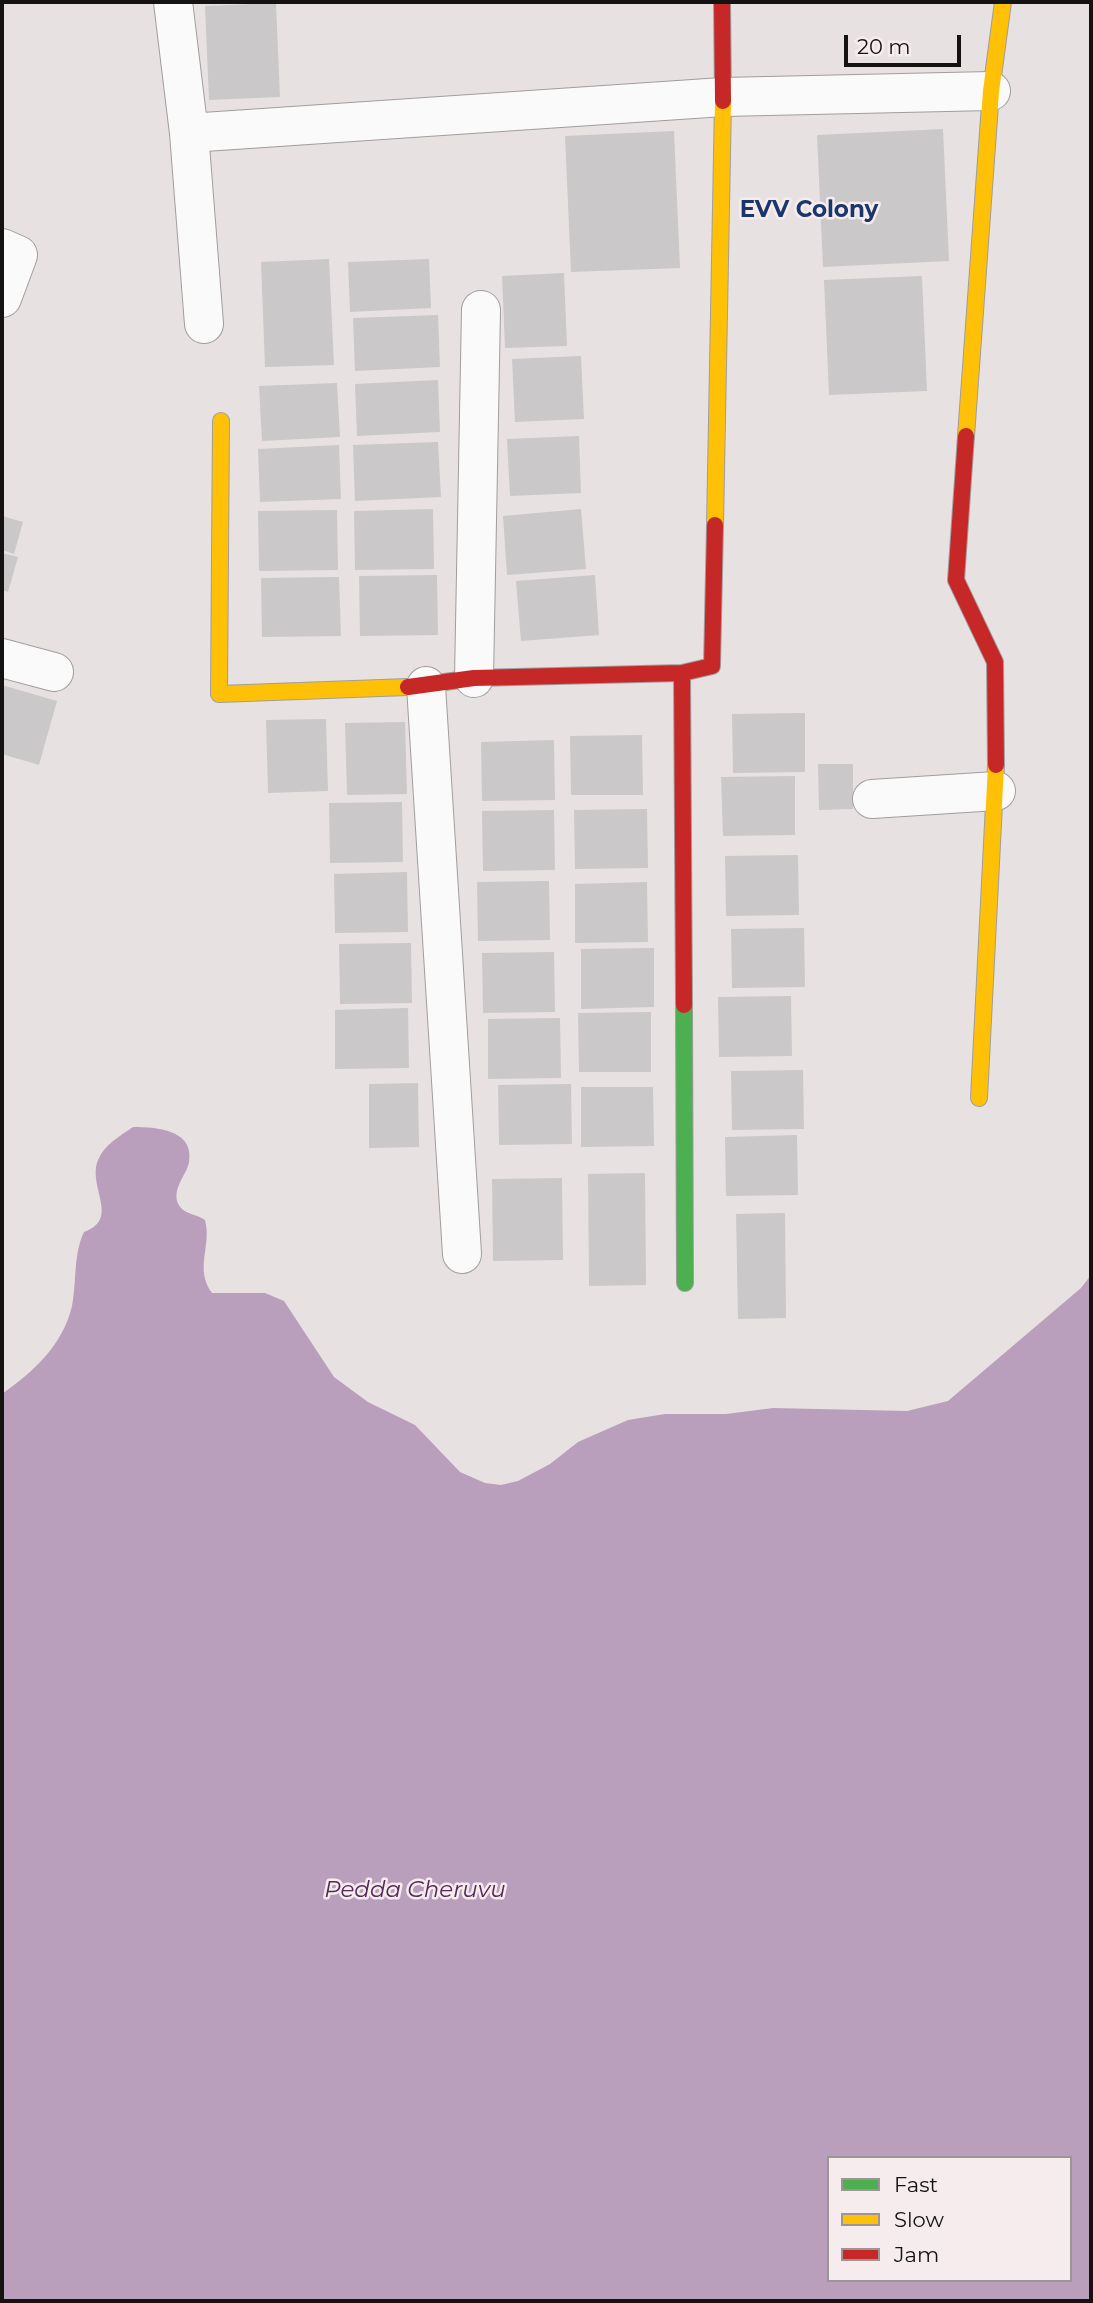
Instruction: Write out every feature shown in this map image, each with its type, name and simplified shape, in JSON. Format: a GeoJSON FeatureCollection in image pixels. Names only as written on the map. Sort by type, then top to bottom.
{"type":"FeatureCollection","features":[{"type":"Feature","properties":{"kind":"street"},"geometry":{"type":"LineString","coordinates":[[173,2],[189,133],[204,324]]}},
{"type":"Feature","properties":{"kind":"street"},"geometry":{"type":"LineString","coordinates":[[221,421],[219,694],[426,686],[474,677],[682,673],[712,666],[723,97],[722,2]]}},
{"type":"Feature","properties":{"kind":"street"},"geometry":{"type":"LineString","coordinates":[[979,1098],[996,791],[995,662],[956,580],[991,91],[1003,2]]}},
{"type":"Feature","properties":{"kind":"street"},"geometry":{"type":"LineString","coordinates":[[189,133],[723,97],[991,91]]}},
{"type":"Feature","properties":{"kind":"street"},"geometry":{"type":"LineString","coordinates":[[2,248],[19,255],[2,298]]}},
{"type":"Feature","properties":{"kind":"street"},"geometry":{"type":"LineString","coordinates":[[474,677],[481,310]]}},
{"type":"Feature","properties":{"kind":"street"},"geometry":{"type":"LineString","coordinates":[[2,658],[54,672]]}},
{"type":"Feature","properties":{"kind":"street"},"geometry":{"type":"LineString","coordinates":[[682,673],[685,1283]]}},
{"type":"Feature","properties":{"kind":"street"},"geometry":{"type":"LineString","coordinates":[[426,686],[461,1254]]}},
{"type":"Feature","properties":{"kind":"street"},"geometry":{"type":"LineString","coordinates":[[872,799],[996,791]]}},
{"type":"Feature","properties":{"kind":"water","name":"Pedda Cheruvu"},"geometry":{"type":"Polygon","coordinates":[[[133,1127],[151,1128],[171,1132],[186,1143],[189,1162],[176,1196],[183,1210],[205,1220],[207,1239],[204,1275],[212,1293],[265,1293],[284,1301],[334,1377],[368,1402],[415,1425],[460,1472],[485,1483],[501,1485],[518,1481],[550,1464],[578,1442],[628,1420],[665,1414],[726,1414],[773,1408],[907,1411],[948,1401],[1081,1288],[1091,1275],[1091,2301],[2,2301],[2,1394],[45,1356],[68,1320],[74,1297],[81,1241],[84,1232],[95,1226],[100,1219],[102,1211],[96,1181],[98,1160],[108,1145],[133,1127]]]}},
{"type":"Feature","properties":{"kind":"building"},"geometry":{"type":"Polygon","coordinates":[[[276,3],[280,97],[209,100],[205,6],[276,3]]]}},
{"type":"Feature","properties":{"kind":"building"},"geometry":{"type":"Polygon","coordinates":[[[943,129],[949,261],[823,267],[817,135],[943,129]]]}},
{"type":"Feature","properties":{"kind":"building"},"geometry":{"type":"Polygon","coordinates":[[[674,131],[680,268],[571,272],[565,136],[674,131]]]}},
{"type":"Feature","properties":{"kind":"building"},"geometry":{"type":"Polygon","coordinates":[[[329,259],[334,365],[265,367],[261,262],[329,259]]]}},
{"type":"Feature","properties":{"kind":"building"},"geometry":{"type":"Polygon","coordinates":[[[429,259],[431,308],[350,312],[348,262],[429,259]]]}},
{"type":"Feature","properties":{"kind":"building"},"geometry":{"type":"Polygon","coordinates":[[[564,273],[567,346],[505,348],[502,276],[564,273]]]}},
{"type":"Feature","properties":{"kind":"building"},"geometry":{"type":"Polygon","coordinates":[[[922,276],[927,391],[829,395],[824,280],[922,276]]]}},
{"type":"Feature","properties":{"kind":"building"},"geometry":{"type":"Polygon","coordinates":[[[438,315],[440,367],[355,371],[353,318],[438,315]]]}},
{"type":"Feature","properties":{"kind":"building"},"geometry":{"type":"Polygon","coordinates":[[[581,356],[584,419],[515,422],[512,359],[581,356]]]}},
{"type":"Feature","properties":{"kind":"building"},"geometry":{"type":"Polygon","coordinates":[[[438,380],[440,432],[357,436],[355,384],[438,380]]]}},
{"type":"Feature","properties":{"kind":"building"},"geometry":{"type":"Polygon","coordinates":[[[337,383],[340,437],[262,441],[259,386],[337,383]]]}},
{"type":"Feature","properties":{"kind":"building"},"geometry":{"type":"Polygon","coordinates":[[[579,436],[581,493],[510,496],[507,439],[579,436]]]}},
{"type":"Feature","properties":{"kind":"building"},"geometry":{"type":"Polygon","coordinates":[[[438,442],[441,497],[355,501],[353,445],[438,442]]]}},
{"type":"Feature","properties":{"kind":"building"},"geometry":{"type":"Polygon","coordinates":[[[339,445],[341,499],[260,502],[258,449],[339,445]]]}},
{"type":"Feature","properties":{"kind":"building"},"geometry":{"type":"Polygon","coordinates":[[[433,509],[434,569],[355,570],[354,511],[433,509]]]}},
{"type":"Feature","properties":{"kind":"building"},"geometry":{"type":"Polygon","coordinates":[[[581,509],[586,569],[507,575],[503,516],[581,509]]]}},
{"type":"Feature","properties":{"kind":"building"},"geometry":{"type":"Polygon","coordinates":[[[337,510],[338,570],[259,571],[258,511],[337,510]]]}},
{"type":"Feature","properties":{"kind":"building"},"geometry":{"type":"Polygon","coordinates":[[[2,516],[23,522],[14,554],[2,550],[2,516]]]}},
{"type":"Feature","properties":{"kind":"building"},"geometry":{"type":"Polygon","coordinates":[[[2,553],[18,557],[8,592],[2,590],[2,553]]]}},
{"type":"Feature","properties":{"kind":"building"},"geometry":{"type":"Polygon","coordinates":[[[437,575],[438,635],[360,636],[359,576],[437,575]]]}},
{"type":"Feature","properties":{"kind":"building"},"geometry":{"type":"Polygon","coordinates":[[[595,575],[599,635],[521,641],[516,581],[595,575]]]}},
{"type":"Feature","properties":{"kind":"building"},"geometry":{"type":"Polygon","coordinates":[[[339,577],[341,636],[262,637],[261,578],[339,577]]]}},
{"type":"Feature","properties":{"kind":"building"},"geometry":{"type":"Polygon","coordinates":[[[2,685],[57,701],[39,765],[2,754],[2,685]]]}},
{"type":"Feature","properties":{"kind":"building"},"geometry":{"type":"Polygon","coordinates":[[[805,713],[805,772],[733,773],[732,714],[805,713]]]}},
{"type":"Feature","properties":{"kind":"building"},"geometry":{"type":"Polygon","coordinates":[[[326,719],[328,791],[268,793],[266,720],[326,719]]]}},
{"type":"Feature","properties":{"kind":"building"},"geometry":{"type":"Polygon","coordinates":[[[405,722],[407,794],[347,795],[345,723],[405,722]]]}},
{"type":"Feature","properties":{"kind":"building"},"geometry":{"type":"Polygon","coordinates":[[[642,735],[643,795],[571,795],[570,736],[642,735]]]}},
{"type":"Feature","properties":{"kind":"building"},"geometry":{"type":"Polygon","coordinates":[[[554,740],[555,800],[482,801],[481,742],[554,740]]]}},
{"type":"Feature","properties":{"kind":"building"},"geometry":{"type":"Polygon","coordinates":[[[818,764],[853,764],[853,809],[819,810],[818,764]]]}},
{"type":"Feature","properties":{"kind":"building"},"geometry":{"type":"Polygon","coordinates":[[[795,776],[795,835],[723,836],[721,777],[795,776]]]}},
{"type":"Feature","properties":{"kind":"building"},"geometry":{"type":"Polygon","coordinates":[[[402,802],[403,862],[330,863],[329,803],[402,802]]]}},
{"type":"Feature","properties":{"kind":"building"},"geometry":{"type":"Polygon","coordinates":[[[647,809],[648,868],[575,869],[574,810],[647,809]]]}},
{"type":"Feature","properties":{"kind":"building"},"geometry":{"type":"Polygon","coordinates":[[[554,810],[555,870],[483,871],[482,811],[554,810]]]}},
{"type":"Feature","properties":{"kind":"building"},"geometry":{"type":"Polygon","coordinates":[[[798,855],[799,915],[726,916],[725,856],[798,855]]]}},
{"type":"Feature","properties":{"kind":"building"},"geometry":{"type":"Polygon","coordinates":[[[407,872],[408,932],[335,933],[334,874],[407,872]]]}},
{"type":"Feature","properties":{"kind":"building"},"geometry":{"type":"Polygon","coordinates":[[[549,881],[550,940],[478,941],[477,882],[549,881]]]}},
{"type":"Feature","properties":{"kind":"building"},"geometry":{"type":"Polygon","coordinates":[[[647,882],[648,942],[575,943],[575,884],[647,882]]]}},
{"type":"Feature","properties":{"kind":"building"},"geometry":{"type":"Polygon","coordinates":[[[804,928],[805,987],[732,988],[731,929],[804,928]]]}},
{"type":"Feature","properties":{"kind":"building"},"geometry":{"type":"Polygon","coordinates":[[[411,943],[412,1003],[340,1004],[339,944],[411,943]]]}},
{"type":"Feature","properties":{"kind":"building"},"geometry":{"type":"Polygon","coordinates":[[[654,948],[654,1007],[581,1009],[581,949],[654,948]]]}},
{"type":"Feature","properties":{"kind":"building"},"geometry":{"type":"Polygon","coordinates":[[[554,952],[555,1012],[483,1013],[482,953],[554,952]]]}},
{"type":"Feature","properties":{"kind":"building"},"geometry":{"type":"Polygon","coordinates":[[[791,996],[792,1056],[719,1057],[718,997],[791,996]]]}},
{"type":"Feature","properties":{"kind":"building"},"geometry":{"type":"Polygon","coordinates":[[[408,1008],[409,1068],[335,1069],[335,1010],[408,1008]]]}},
{"type":"Feature","properties":{"kind":"building"},"geometry":{"type":"Polygon","coordinates":[[[651,1012],[651,1072],[579,1072],[578,1013],[651,1012]]]}},
{"type":"Feature","properties":{"kind":"building"},"geometry":{"type":"Polygon","coordinates":[[[560,1018],[561,1078],[488,1079],[488,1019],[560,1018]]]}},
{"type":"Feature","properties":{"kind":"building"},"geometry":{"type":"Polygon","coordinates":[[[803,1070],[804,1129],[732,1130],[731,1071],[803,1070]]]}},
{"type":"Feature","properties":{"kind":"building"},"geometry":{"type":"Polygon","coordinates":[[[418,1083],[419,1147],[369,1148],[369,1084],[418,1083]]]}},
{"type":"Feature","properties":{"kind":"building"},"geometry":{"type":"Polygon","coordinates":[[[571,1084],[572,1144],[499,1145],[498,1085],[571,1084]]]}},
{"type":"Feature","properties":{"kind":"building"},"geometry":{"type":"Polygon","coordinates":[[[581,1087],[653,1087],[654,1146],[581,1147],[581,1087]]]}},
{"type":"Feature","properties":{"kind":"building"},"geometry":{"type":"Polygon","coordinates":[[[797,1135],[798,1195],[726,1196],[725,1137],[797,1135]]]}},
{"type":"Feature","properties":{"kind":"building"},"geometry":{"type":"Polygon","coordinates":[[[645,1173],[646,1285],[589,1286],[588,1174],[645,1173]]]}},
{"type":"Feature","properties":{"kind":"building"},"geometry":{"type":"Polygon","coordinates":[[[562,1178],[563,1260],[493,1261],[492,1179],[562,1178]]]}},
{"type":"Feature","properties":{"kind":"building"},"geometry":{"type":"Polygon","coordinates":[[[785,1213],[786,1318],[738,1319],[736,1214],[785,1213]]]}},
{"type":"Feature","properties":{"kind":"traffic: fast"},"geometry":{"type":"LineString","coordinates":[[684,1005],[685,1283]]}},
{"type":"Feature","properties":{"kind":"traffic: slow"},"geometry":{"type":"LineString","coordinates":[[966,436],[991,91],[1003,2]]}},
{"type":"Feature","properties":{"kind":"traffic: slow"},"geometry":{"type":"LineString","coordinates":[[715,525],[723,101]]}},
{"type":"Feature","properties":{"kind":"traffic: slow"},"geometry":{"type":"LineString","coordinates":[[221,421],[219,694],[408,687]]}},
{"type":"Feature","properties":{"kind":"traffic: slow"},"geometry":{"type":"LineString","coordinates":[[979,1098],[996,765]]}},
{"type":"Feature","properties":{"kind":"traffic: jam"},"geometry":{"type":"LineString","coordinates":[[722,2],[723,101]]}},
{"type":"Feature","properties":{"kind":"traffic: jam"},"geometry":{"type":"LineString","coordinates":[[966,436],[956,580],[995,662],[996,765]]}},
{"type":"Feature","properties":{"kind":"traffic: jam"},"geometry":{"type":"LineString","coordinates":[[684,1005],[682,673],[712,666],[715,525]]}},
{"type":"Feature","properties":{"kind":"traffic: jam"},"geometry":{"type":"LineString","coordinates":[[408,687],[474,678],[682,673]]}},
{"type":"Feature","properties":{"kind":"district","name":"EVV Colony"},"geometry":{"type":"Point","coordinates":[809,210]}}]}
